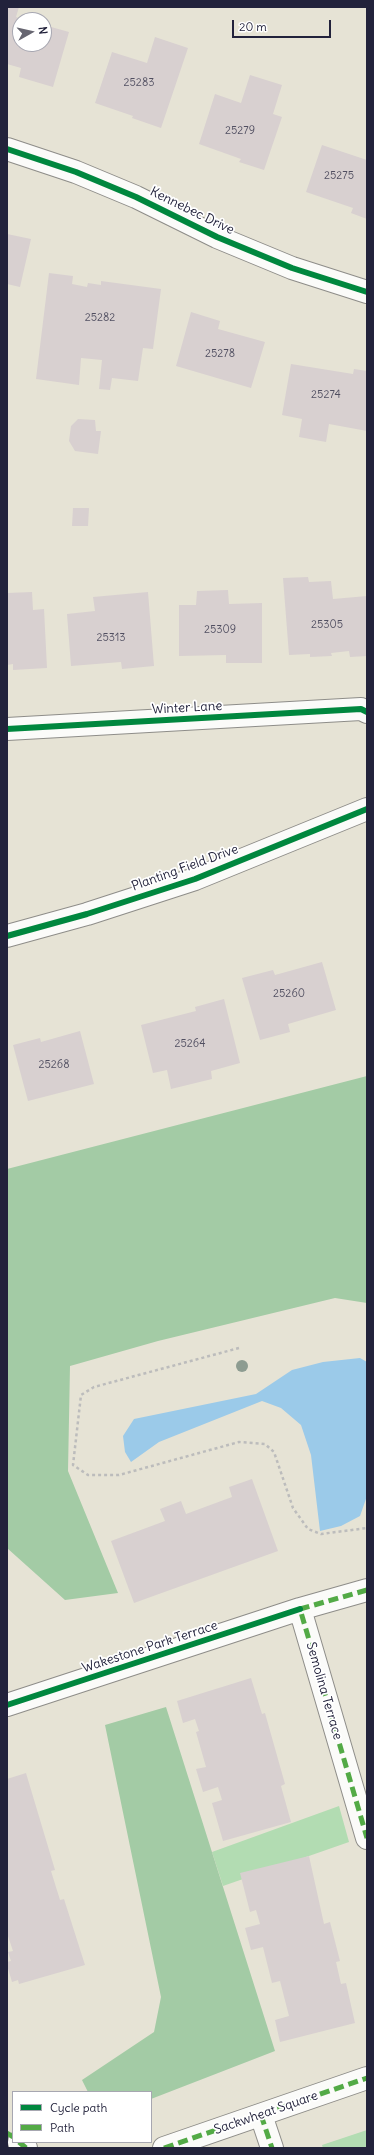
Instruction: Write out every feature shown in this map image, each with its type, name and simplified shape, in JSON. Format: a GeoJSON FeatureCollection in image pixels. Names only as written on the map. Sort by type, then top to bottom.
{"type":"FeatureCollection","features":[{"type":"Feature","properties":{"kind":"street","name":"Kennebec Drive"},"geometry":{"type":"LineString","coordinates":[[7,149],[76,172],[136,197],[217,237],[292,268],[367,292]]}},
{"type":"Feature","properties":{"kind":"street","name":"Winter Lane"},"geometry":{"type":"LineString","coordinates":[[7,729],[361,709],[367,712]]}},
{"type":"Feature","properties":{"kind":"street","name":"Planting Field Drive"},"geometry":{"type":"LineString","coordinates":[[7,936],[87,914],[195,879],[367,809]]}},
{"type":"Feature","properties":{"kind":"street"},"geometry":{"type":"LineString","coordinates":[[300,1609],[367,1590]]}},
{"type":"Feature","properties":{"kind":"street","name":"Wakestone Park Terrace"},"geometry":{"type":"LineString","coordinates":[[7,1705],[300,1609]]}},
{"type":"Feature","properties":{"kind":"street","name":"Semolina Terrace"},"geometry":{"type":"LineString","coordinates":[[300,1609],[367,1838]]}},
{"type":"Feature","properties":{"kind":"street","name":"Sackwheat Square"},"geometry":{"type":"LineString","coordinates":[[164,2148],[367,2078]]}},
{"type":"Feature","properties":{"kind":"street"},"geometry":{"type":"LineString","coordinates":[[261,2114],[272,2148]]}},
{"type":"Feature","properties":{"kind":"path"},"geometry":{"type":"LineString","coordinates":[[239,1348],[94,1387],[81,1396],[73,1465],[88,1475],[119,1474],[239,1442],[265,1444],[274,1452],[293,1508],[308,1529],[321,1534],[367,1528]]}},
{"type":"Feature","properties":{"kind":"green space"},"geometry":{"type":"Polygon","coordinates":[[[367,1076],[367,1303],[335,1298],[158,1341],[70,1366],[68,1471],[118,1593],[65,1600],[7,1548],[7,1169],[367,1076]]]}},
{"type":"Feature","properties":{"kind":"green space"},"geometry":{"type":"Polygon","coordinates":[[[166,1707],[275,2051],[152,2099],[152,2091],[88,2091],[82,2080],[154,2032],[161,1997],[105,1725],[166,1707]]]}},
{"type":"Feature","properties":{"kind":"green space"},"geometry":{"type":"Polygon","coordinates":[[[339,1806],[349,1842],[223,1886],[212,1852],[339,1806]]]}},
{"type":"Feature","properties":{"kind":"green space"},"geometry":{"type":"Polygon","coordinates":[[[367,2130],[367,2148],[323,2148],[322,2145],[367,2130]]]}},
{"type":"Feature","properties":{"kind":"water"},"geometry":{"type":"Polygon","coordinates":[[[360,1358],[367,1362],[367,1496],[360,1516],[341,1526],[320,1531],[311,1455],[301,1425],[281,1408],[262,1401],[159,1442],[131,1462],[125,1452],[123,1436],[134,1419],[256,1394],[292,1370],[323,1362],[360,1358]]]}},
{"type":"Feature","properties":{"kind":"building"},"geometry":{"type":"Polygon","coordinates":[[[7,7],[19,7],[18,12],[12,12],[12,52],[52,52],[52,27],[69,32],[53,87],[19,77],[21,68],[7,64],[7,7]]]}},
{"type":"Feature","properties":{"kind":"building"},"geometry":{"type":"Polygon","coordinates":[[[155,37],[188,48],[161,128],[132,118],[133,116],[95,103],[112,52],[147,63],[155,37]]]}},
{"type":"Feature","properties":{"kind":"building"},"geometry":{"type":"Polygon","coordinates":[[[250,75],[282,85],[273,114],[282,117],[264,170],[239,162],[241,159],[199,144],[215,94],[241,103],[250,75]]]}},
{"type":"Feature","properties":{"kind":"building"},"geometry":{"type":"Polygon","coordinates":[[[322,145],[367,160],[367,219],[351,213],[353,208],[306,192],[322,145]]]}},
{"type":"Feature","properties":{"kind":"building"},"geometry":{"type":"Polygon","coordinates":[[[7,234],[31,239],[20,287],[7,284],[7,234]]]}},
{"type":"Feature","properties":{"kind":"building"},"geometry":{"type":"Polygon","coordinates":[[[49,273],[73,276],[72,284],[87,287],[88,283],[101,285],[101,281],[161,289],[153,349],[143,348],[138,381],[112,378],[110,390],[99,389],[102,360],[81,358],[79,385],[36,379],[49,273]]]}},
{"type":"Feature","properties":{"kind":"building"},"geometry":{"type":"Polygon","coordinates":[[[191,312],[220,321],[218,329],[265,342],[251,388],[176,366],[191,312]]]}},
{"type":"Feature","properties":{"kind":"building"},"geometry":{"type":"Polygon","coordinates":[[[291,364],[353,374],[354,369],[367,371],[367,431],[329,424],[326,442],[299,437],[302,419],[282,415],[291,364]]]}},
{"type":"Feature","properties":{"kind":"building"},"geometry":{"type":"Polygon","coordinates":[[[78,419],[95,420],[96,431],[101,431],[98,454],[75,451],[69,441],[71,426],[78,419]]]}},
{"type":"Feature","properties":{"kind":"building"},"geometry":{"type":"Polygon","coordinates":[[[73,508],[89,508],[88,526],[72,526],[73,508]]]}},
{"type":"Feature","properties":{"kind":"building"},"geometry":{"type":"Polygon","coordinates":[[[308,577],[309,582],[331,581],[333,599],[367,596],[367,656],[350,657],[349,651],[331,653],[332,656],[310,657],[310,654],[289,655],[283,578],[308,577]]]}},
{"type":"Feature","properties":{"kind":"building"},"geometry":{"type":"Polygon","coordinates":[[[228,590],[229,604],[262,603],[262,663],[226,663],[226,655],[179,656],[179,605],[196,605],[197,591],[228,590]]]}},
{"type":"Feature","properties":{"kind":"building"},"geometry":{"type":"Polygon","coordinates":[[[32,592],[33,610],[44,609],[47,668],[13,670],[13,664],[7,665],[7,593],[32,592]]]}},
{"type":"Feature","properties":{"kind":"building"},"geometry":{"type":"Polygon","coordinates":[[[148,592],[154,666],[122,669],[121,662],[71,666],[67,614],[95,611],[93,597],[148,592]]]}},
{"type":"Feature","properties":{"kind":"building"},"geometry":{"type":"Polygon","coordinates":[[[322,962],[336,1010],[288,1024],[290,1032],[260,1040],[242,978],[273,970],[275,975],[322,962]]]}},
{"type":"Feature","properties":{"kind":"building"},"geometry":{"type":"Polygon","coordinates":[[[224,999],[240,1063],[211,1071],[212,1079],[171,1089],[167,1070],[153,1073],[141,1025],[196,1011],[195,1007],[224,999]]]}},
{"type":"Feature","properties":{"kind":"building"},"geometry":{"type":"Polygon","coordinates":[[[80,1031],[94,1084],[28,1101],[13,1045],[40,1038],[41,1042],[80,1031]]]}},
{"type":"Feature","properties":{"kind":"building"},"geometry":{"type":"Polygon","coordinates":[[[252,1479],[278,1551],[134,1603],[111,1541],[165,1521],[160,1509],[181,1501],[186,1514],[232,1497],[229,1487],[252,1479]]]}},
{"type":"Feature","properties":{"kind":"building"},"geometry":{"type":"Polygon","coordinates":[[[251,1678],[262,1714],[265,1713],[285,1784],[281,1786],[291,1822],[223,1841],[212,1803],[222,1800],[218,1787],[203,1792],[196,1769],[206,1767],[196,1732],[199,1731],[195,1719],[183,1723],[177,1701],[251,1678]]]}},
{"type":"Feature","properties":{"kind":"building"},"geometry":{"type":"Polygon","coordinates":[[[26,1773],[55,1870],[51,1871],[60,1900],[64,1899],[85,1965],[19,1984],[18,1980],[12,1982],[7,1965],[7,1962],[11,1961],[8,1952],[13,1951],[7,1933],[7,1779],[26,1773]]]}},
{"type":"Feature","properties":{"kind":"building"},"geometry":{"type":"Polygon","coordinates":[[[309,1856],[324,1924],[330,1922],[340,1961],[336,1962],[341,1984],[346,1983],[355,2023],[280,2042],[275,2020],[289,2016],[280,1981],[272,1983],[263,1947],[251,1950],[245,1928],[260,1924],[256,1910],[250,1912],[240,1873],[309,1856]]]}},
{"type":"Feature","properties":{"kind":"marked path"},"geometry":{"type":"LineString","coordinates":[[367,1590],[300,1609],[367,1838]]}},
{"type":"Feature","properties":{"kind":"marked path"},"geometry":{"type":"LineString","coordinates":[[164,2148],[367,2078]]}},
{"type":"Feature","properties":{"kind":"marked path"},"geometry":{"type":"LineString","coordinates":[[261,2115],[272,2148]]}},
{"type":"Feature","properties":{"kind":"marked path"},"geometry":{"type":"LineString","coordinates":[[7,2133],[12,2136]]}},
{"type":"Feature","properties":{"kind":"marked path"},"geometry":{"type":"LineString","coordinates":[[20,2143],[26,2148]]}},
{"type":"Feature","properties":{"kind":"cycle path"},"geometry":{"type":"LineString","coordinates":[[7,149],[76,172],[136,197],[217,237],[292,268],[367,292]]}},
{"type":"Feature","properties":{"kind":"cycle path"},"geometry":{"type":"LineString","coordinates":[[7,729],[361,709],[367,712]]}},
{"type":"Feature","properties":{"kind":"cycle path"},"geometry":{"type":"LineString","coordinates":[[7,936],[87,914],[195,879],[367,809]]}},
{"type":"Feature","properties":{"kind":"cycle path"},"geometry":{"type":"LineString","coordinates":[[7,1705],[300,1609]]}}]}
